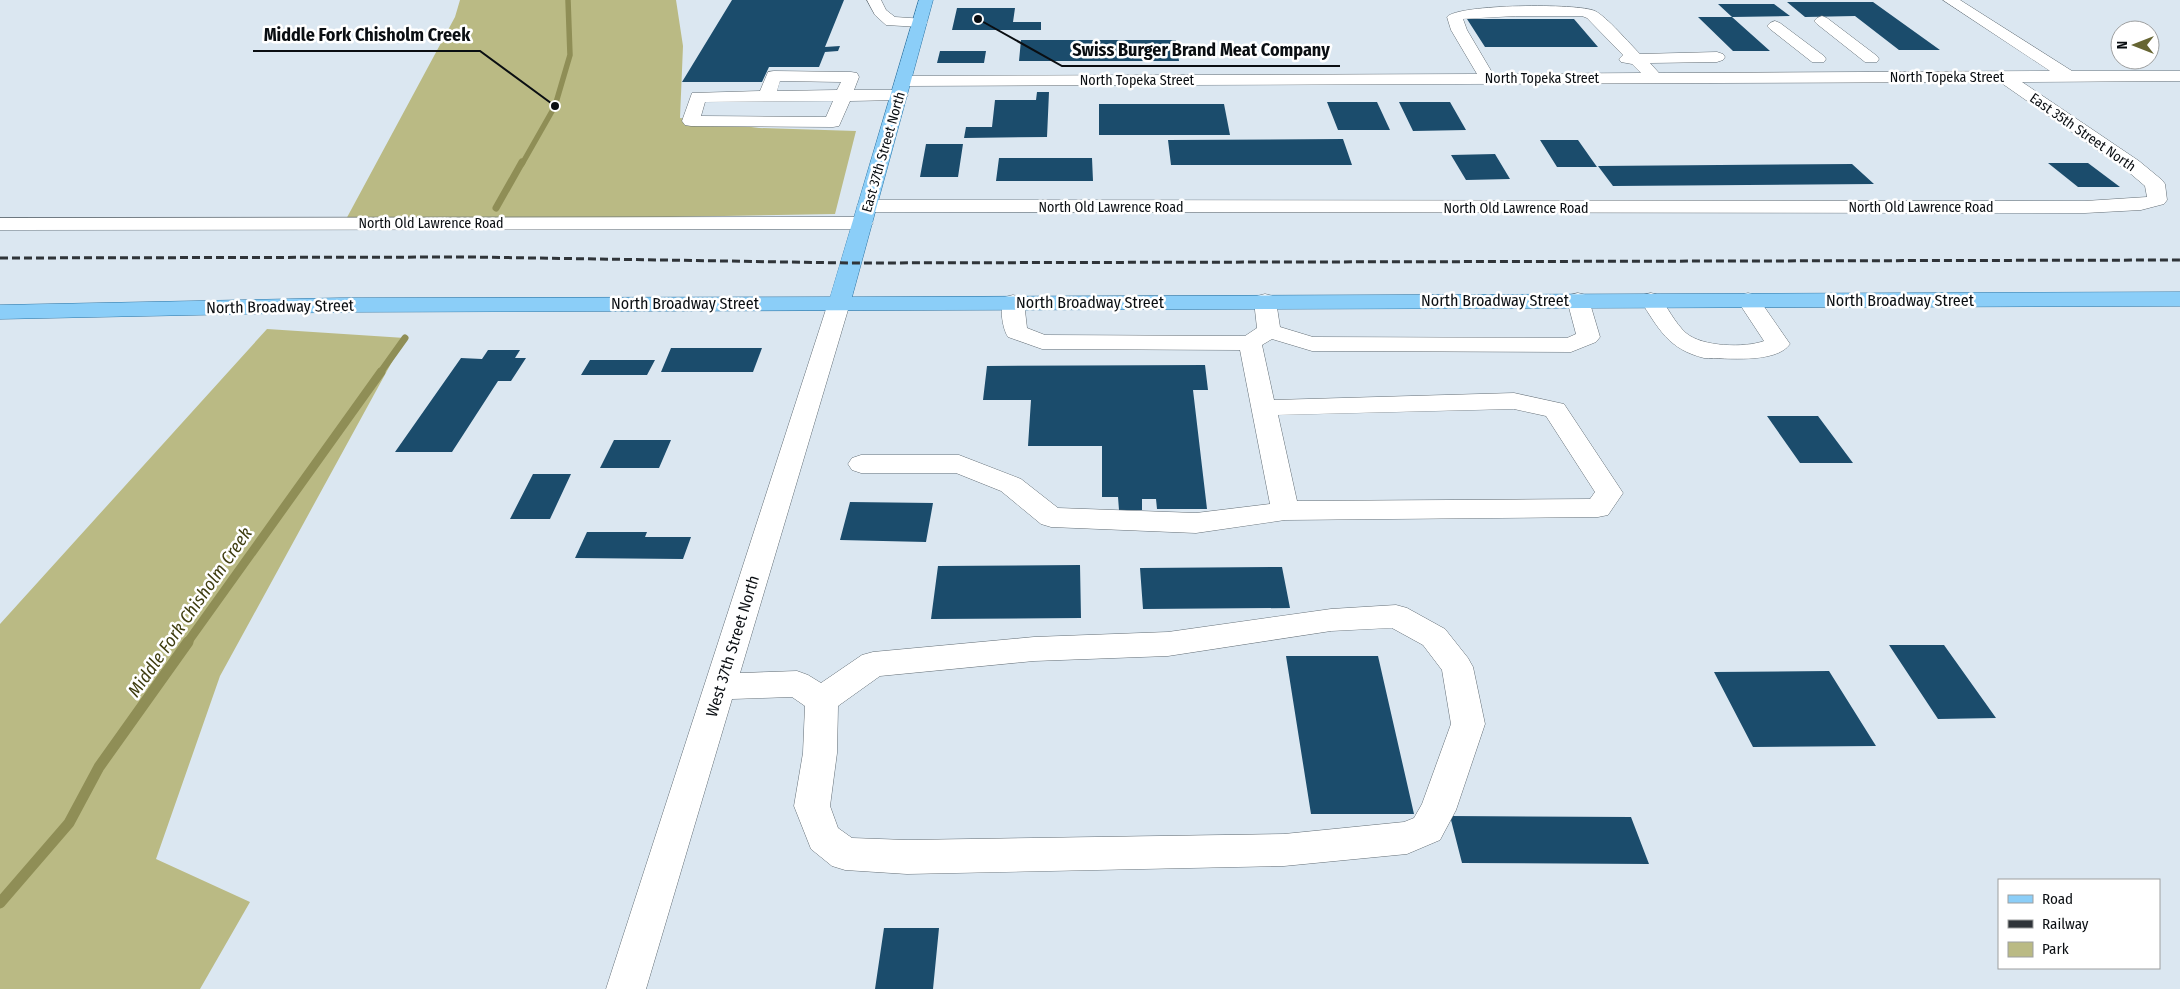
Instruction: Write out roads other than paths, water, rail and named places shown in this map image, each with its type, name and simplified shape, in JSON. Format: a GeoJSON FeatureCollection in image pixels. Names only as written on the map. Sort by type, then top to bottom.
{"type":"FeatureCollection","features":[{"type":"Feature","properties":{"kind":"main road","name":"East 37th Street North"},"geometry":{"type":"LineString","coordinates":[[839,303],[926,0]]}},
{"type":"Feature","properties":{"kind":"main road","name":"North Broadway Street"},"geometry":{"type":"LineString","coordinates":[[0,312],[350,304],[2180,299]]}},
{"type":"Feature","properties":{"kind":"street"},"geometry":{"type":"LineString","coordinates":[[874,0],[880,12],[890,22],[920,22]]}},
{"type":"Feature","properties":{"kind":"street"},"geometry":{"type":"LineString","coordinates":[[1950,0],[2068,76]]}},
{"type":"Feature","properties":{"kind":"street"},"geometry":{"type":"LineString","coordinates":[[1488,79],[1486,61],[1459,30],[1455,17],[1459,14],[1480,12],[1584,12],[1592,15],[1655,78]]}},
{"type":"Feature","properties":{"kind":"street"},"geometry":{"type":"LineString","coordinates":[[1822,20],[1870,59]]}},
{"type":"Feature","properties":{"kind":"street"},"geometry":{"type":"LineString","coordinates":[[1775,26],[1818,60]]}},
{"type":"Feature","properties":{"kind":"street"},"geometry":{"type":"LineString","coordinates":[[1610,59],[1717,57]]}},
{"type":"Feature","properties":{"kind":"street"},"geometry":{"type":"LineString","coordinates":[[1791,60],[1888,59]]}},
{"type":"Feature","properties":{"kind":"street"},"geometry":{"type":"LineString","coordinates":[[1937,60],[1960,76]]}},
{"type":"Feature","properties":{"kind":"street"},"geometry":{"type":"LineString","coordinates":[[1772,61],[1791,77]]}},
{"type":"Feature","properties":{"kind":"street","name":"East 35th Street North"},"geometry":{"type":"LineString","coordinates":[[2003,76],[2132,164],[2155,184],[2156,193]]}},
{"type":"Feature","properties":{"kind":"street","name":"North Topeka Street"},"geometry":{"type":"LineString","coordinates":[[844,96],[833,122],[691,121],[698,97],[844,96],[901,88],[1488,79],[2180,76]]}},
{"type":"Feature","properties":{"kind":"street","name":"North Old Lawrence Road"},"geometry":{"type":"LineString","coordinates":[[0,224],[865,214],[1632,208],[2085,207],[2141,204],[2157,200],[2156,193]]}},
{"type":"Feature","properties":{"kind":"street"},"geometry":{"type":"LineString","coordinates":[[1013,302],[1016,332],[1042,342],[1260,337],[1312,344],[1571,345],[1588,337],[1578,300]]}},
{"type":"Feature","properties":{"kind":"street"},"geometry":{"type":"LineString","coordinates":[[1651,300],[1678,338],[1704,350],[1758,351],[1778,344],[1748,300]]}},
{"type":"Feature","properties":{"kind":"street"},"geometry":{"type":"LineString","coordinates":[[1266,301],[1260,337],[1263,408],[1284,511]]}},
{"type":"Feature","properties":{"kind":"street","name":"West 37th Street North"},"geometry":{"type":"LineString","coordinates":[[626,989],[839,303]]}},
{"type":"Feature","properties":{"kind":"street"},"geometry":{"type":"LineString","coordinates":[[861,464],[959,464],[1011,485],[1051,517],[1196,523],[1284,511],[1598,508],[1609,493],[1555,410],[1514,401],[1263,408]]}},
{"type":"Feature","properties":{"kind":"street"},"geometry":{"type":"LineString","coordinates":[[1396,616],[1434,637],[1457,666],[1468,724],[1438,810],[1427,829],[1407,838],[1284,850],[907,857],[845,854],[824,838],[812,806],[820,753],[822,700],[873,664],[1034,649],[1168,644],[1331,620],[1396,616]]}},
{"type":"Feature","properties":{"kind":"street"},"geometry":{"type":"LineString","coordinates":[[719,687],[797,684],[822,700]]}},
{"type":"Feature","properties":{"kind":"waterway","name":"Middle Fork Chisholm Creek"},"geometry":{"type":"LineString","coordinates":[[522,164],[555,106],[570,55],[568,0]]}},
{"type":"Feature","properties":{"kind":"waterway","name":"Middle Fork Chisholm Creek"},"geometry":{"type":"LineString","coordinates":[[496,208],[522,162]]}},
{"type":"Feature","properties":{"kind":"waterway","name":"Middle Fork Chisholm Creek"},"geometry":{"type":"LineString","coordinates":[[380,373],[405,338]]}},
{"type":"Feature","properties":{"kind":"waterway","name":"Middle Fork Chisholm Creek"},"geometry":{"type":"LineString","coordinates":[[187,643],[381,372]]}},
{"type":"Feature","properties":{"kind":"waterway","name":"Middle Fork Chisholm Creek"},"geometry":{"type":"LineString","coordinates":[[0,903],[69,823],[99,767],[188,642]]}},
{"type":"Feature","properties":{"kind":"railway"},"geometry":{"type":"LineString","coordinates":[[0,258],[471,257],[851,263],[2180,260]]}},
{"type":"Feature","properties":{"kind":"place","name":"Swiss Burger Brand Meat Company"},"geometry":{"type":"Point","coordinates":[978,19]}},
{"type":"Feature","properties":{"kind":"place","name":"Middle Fork Chisholm Creek"},"geometry":{"type":"Point","coordinates":[555,106]}}]}
